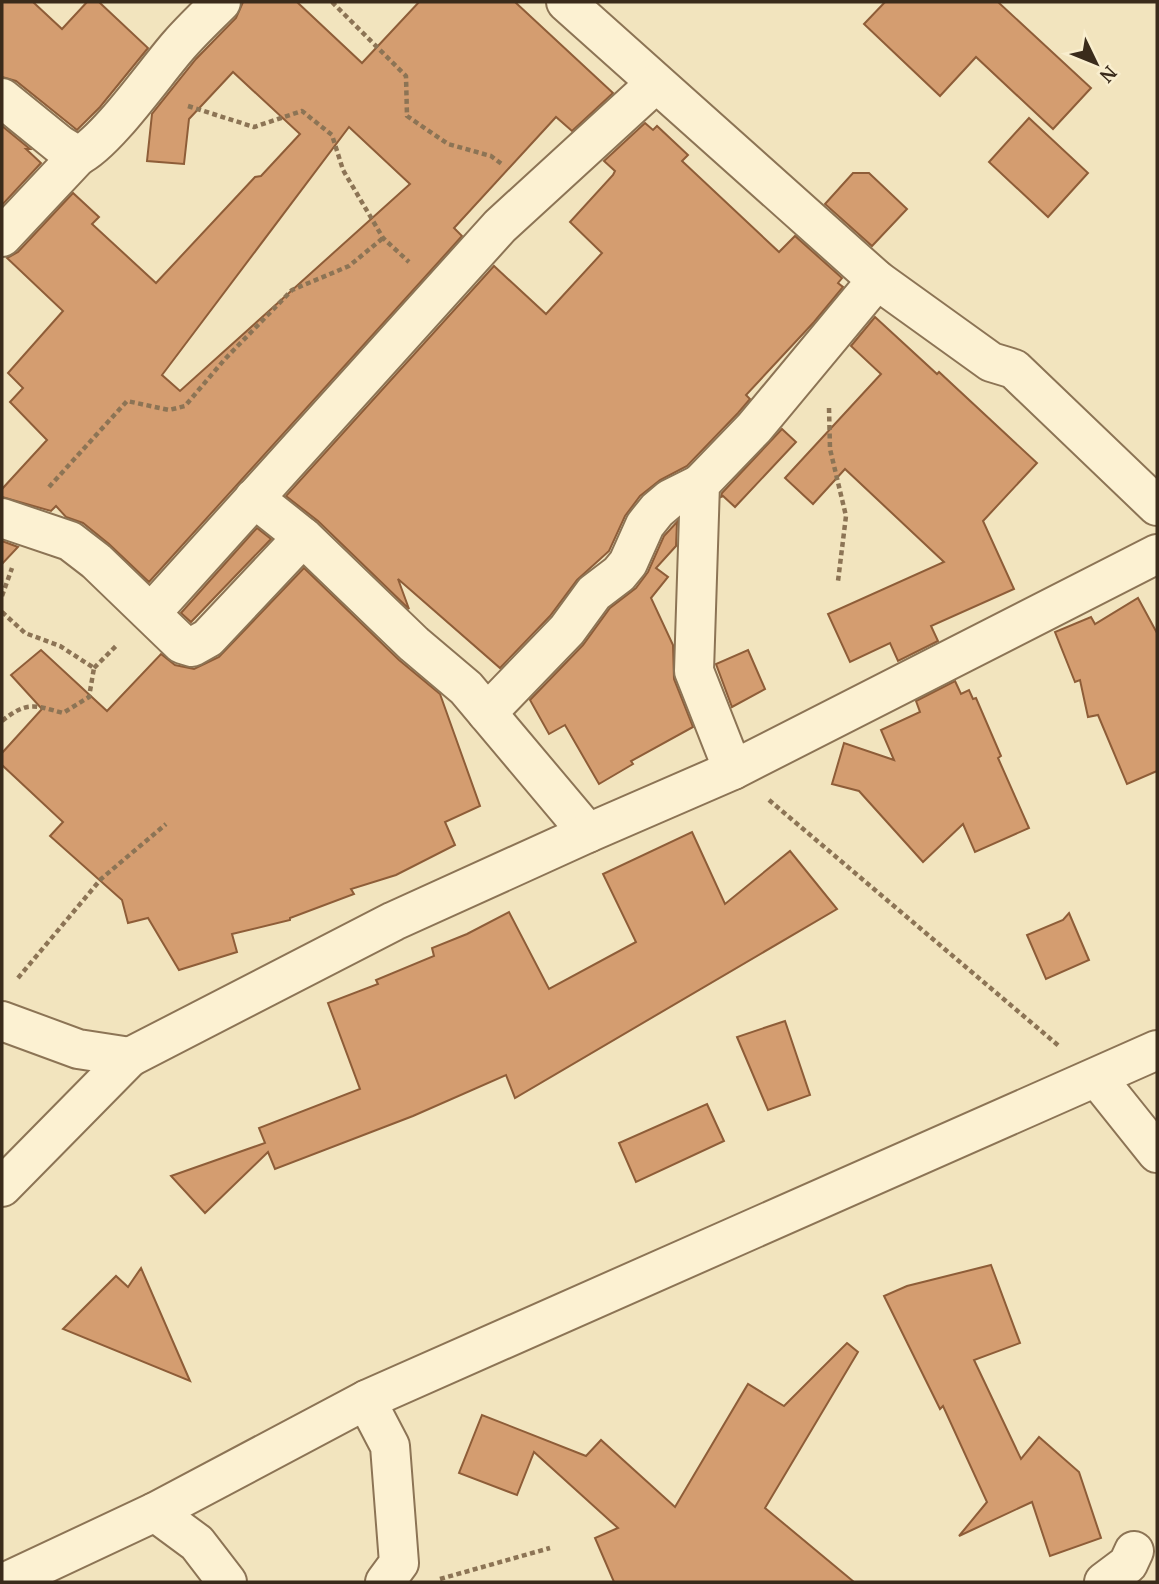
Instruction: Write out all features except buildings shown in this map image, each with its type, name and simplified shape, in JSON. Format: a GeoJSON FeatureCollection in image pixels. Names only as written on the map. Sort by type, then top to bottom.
{"type":"FeatureCollection","features":[{"type":"Feature","properties":{"kind":"street"},"geometry":{"type":"LineString","coordinates":[[2,237],[78,156],[88,151],[179,45],[220,2]]}},
{"type":"Feature","properties":{"kind":"street"},"geometry":{"type":"LineString","coordinates":[[566,2],[877,280],[991,362],[1014,369],[1157,506]]}},
{"type":"Feature","properties":{"kind":"street"},"geometry":{"type":"LineString","coordinates":[[150,613],[500,226],[655,84]]}},
{"type":"Feature","properties":{"kind":"street"},"geometry":{"type":"LineString","coordinates":[[2,98],[60,145],[78,156]]}},
{"type":"Feature","properties":{"kind":"street"},"geometry":{"type":"LineString","coordinates":[[487,713],[567,631],[588,600],[623,569],[645,525],[657,510],[670,499],[700,484],[754,428],[877,280]]}},
{"type":"Feature","properties":{"kind":"street"},"geometry":{"type":"LineString","coordinates":[[700,484],[694,671],[733,770]]}},
{"type":"Feature","properties":{"kind":"street"},"geometry":{"type":"LineString","coordinates":[[254,498],[303,537],[414,644],[466,688],[587,833]]}},
{"type":"Feature","properties":{"kind":"street"},"geometry":{"type":"LineString","coordinates":[[19,524],[69,541],[96,561],[182,643],[192,647],[200,644],[303,537]]}},
{"type":"Feature","properties":{"kind":"street"},"geometry":{"type":"LineString","coordinates":[[2,1187],[130,1057],[394,921],[733,770],[1157,554]]}},
{"type":"Feature","properties":{"kind":"street"},"geometry":{"type":"LineString","coordinates":[[6,1004],[78,1049],[130,1057]]}},
{"type":"Feature","properties":{"kind":"street"},"geometry":{"type":"LineString","coordinates":[[6,1582],[155,1512],[366,1400],[1157,1050]]}},
{"type":"Feature","properties":{"kind":"street"},"geometry":{"type":"LineString","coordinates":[[1097,1078],[1157,1153]]}},
{"type":"Feature","properties":{"kind":"street"},"geometry":{"type":"LineString","coordinates":[[366,1400],[390,1446],[399,1563],[385,1582]]}},
{"type":"Feature","properties":{"kind":"street"},"geometry":{"type":"LineString","coordinates":[[155,1512],[197,1543],[227,1582]]}},
{"type":"Feature","properties":{"kind":"street"},"geometry":{"type":"LineString","coordinates":[[1104,1582],[1128,1564],[1134,1551]]}},
{"type":"Feature","properties":{"kind":"path"},"geometry":{"type":"LineString","coordinates":[[332,2],[406,76],[407,116],[448,144],[491,156],[535,193]]}},
{"type":"Feature","properties":{"kind":"path"},"geometry":{"type":"LineString","coordinates":[[141,92],[254,127],[302,111],[332,135],[343,170],[383,238],[441,290]]}},
{"type":"Feature","properties":{"kind":"path"},"geometry":{"type":"LineString","coordinates":[[19,524],[50,484],[127,401],[169,410],[185,406],[292,290],[349,266],[383,238]]}},
{"type":"Feature","properties":{"kind":"path"},"geometry":{"type":"LineString","coordinates":[[826,341],[830,449],[846,516],[838,581]]}},
{"type":"Feature","properties":{"kind":"path"},"geometry":{"type":"LineString","coordinates":[[2,612],[25,633],[60,646],[94,668],[89,698],[63,712],[40,706],[19,707],[2,721]]}},
{"type":"Feature","properties":{"kind":"path"},"geometry":{"type":"LineString","coordinates":[[733,770],[1097,1078]]}},
{"type":"Feature","properties":{"kind":"path"},"geometry":{"type":"LineString","coordinates":[[6,1004],[101,879],[166,824]]}},
{"type":"Feature","properties":{"kind":"path"},"geometry":{"type":"LineString","coordinates":[[430,1582],[550,1548]]}}]}
